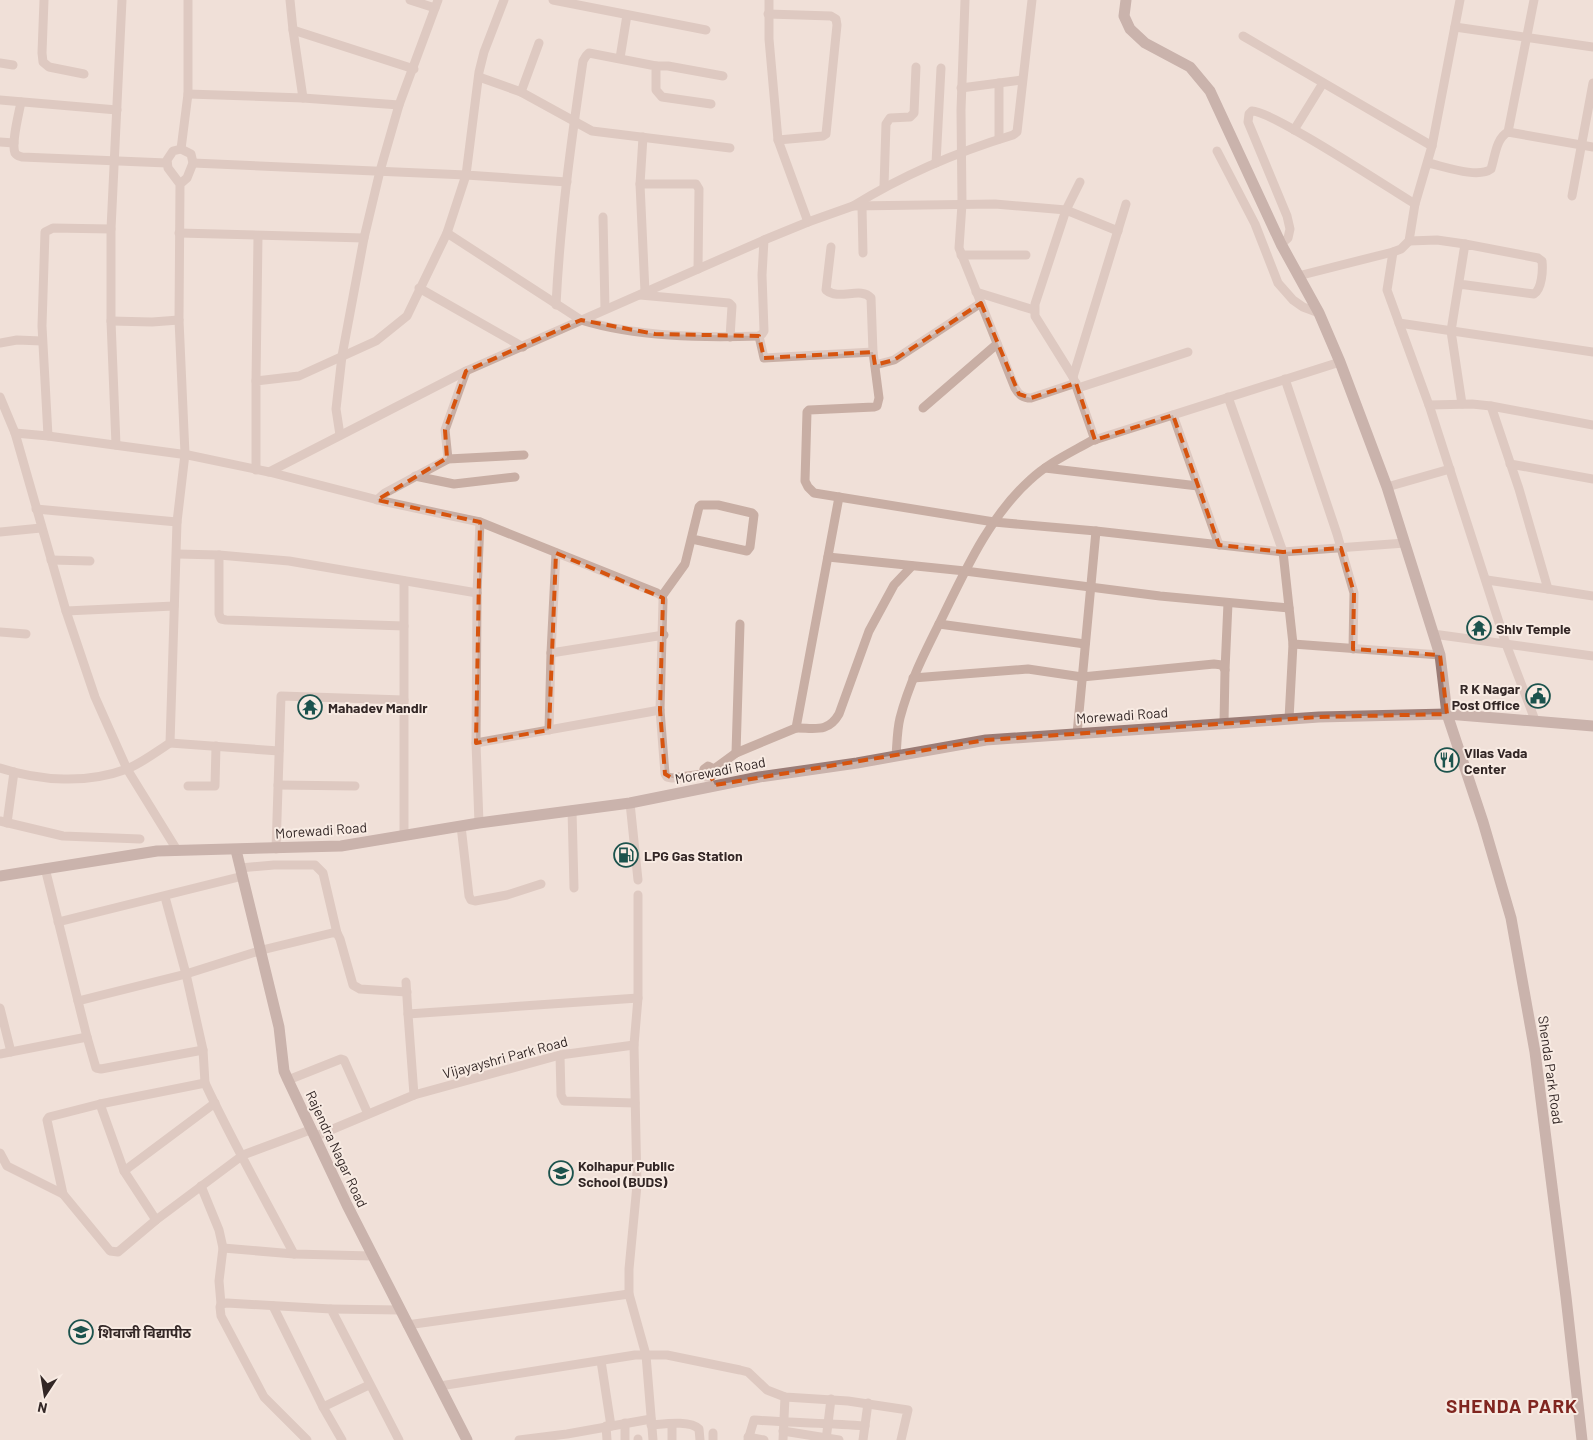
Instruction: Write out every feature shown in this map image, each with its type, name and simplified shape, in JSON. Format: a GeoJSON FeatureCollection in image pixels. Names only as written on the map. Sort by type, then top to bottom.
{"type":"FeatureCollection","features":[{"type":"Feature","properties":{"kind":"street"},"geometry":{"type":"LineString","coordinates":[[44,0],[43,62],[49,67],[84,74]]}},
{"type":"Feature","properties":{"kind":"street"},"geometry":{"type":"LineString","coordinates":[[116,445],[111,321],[110,229],[122,0]]}},
{"type":"Feature","properties":{"kind":"street"},"geometry":{"type":"LineString","coordinates":[[181,149],[188,94],[188,0]]}},
{"type":"Feature","properties":{"kind":"street"},"geometry":{"type":"LineString","coordinates":[[290,0],[292,30],[303,98]]}},
{"type":"Feature","properties":{"kind":"street"},"geometry":{"type":"LineString","coordinates":[[340,435],[336,408],[342,356],[364,238],[380,171],[400,105],[436,4],[410,0]]}},
{"type":"Feature","properties":{"kind":"street"},"geometry":{"type":"LineString","coordinates":[[256,381],[299,376],[376,341],[407,316],[446,233],[466,175],[484,52],[504,0]]}},
{"type":"Feature","properties":{"kind":"street"},"geometry":{"type":"LineString","coordinates":[[553,0],[706,30]]}},
{"type":"Feature","properties":{"kind":"street"},"geometry":{"type":"LineString","coordinates":[[768,0],[769,39],[778,140],[808,222]]}},
{"type":"Feature","properties":{"kind":"street"},"geometry":{"type":"LineString","coordinates":[[857,206],[884,186],[962,151],[1014,135],[1017,132],[1032,0]]}},
{"type":"Feature","properties":{"kind":"street","name":"Shenda Park Road"},"geometry":{"type":"LineString","coordinates":[[1126,0],[1124,16],[1130,30],[1145,43],[1190,67],[1210,91],[1281,244],[1319,313],[1340,362],[1387,487],[1434,634],[1440,655],[1447,714],[1484,822],[1511,918],[1535,1052],[1582,1440]]}},
{"type":"Feature","properties":{"kind":"street"},"geometry":{"type":"LineString","coordinates":[[1298,276],[1393,252],[1401,249],[1409,240],[1415,204],[1432,146],[1460,0]]}},
{"type":"Feature","properties":{"kind":"street"},"geometry":{"type":"LineString","coordinates":[[1508,132],[1534,0]]}},
{"type":"Feature","properties":{"kind":"street"},"geometry":{"type":"LineString","coordinates":[[966,1],[962,88],[962,204],[958,240],[961,255],[1015,388],[1023,397],[1031,398],[1075,382],[1188,352]]}},
{"type":"Feature","properties":{"kind":"street"},"geometry":{"type":"LineString","coordinates":[[768,14],[831,16],[836,19],[838,25],[826,134],[823,136],[778,140]]}},
{"type":"Feature","properties":{"kind":"street"},"geometry":{"type":"LineString","coordinates":[[620,58],[627,15]]}},
{"type":"Feature","properties":{"kind":"street"},"geometry":{"type":"LineString","coordinates":[[1455,27],[1593,47]]}},
{"type":"Feature","properties":{"kind":"street"},"geometry":{"type":"LineString","coordinates":[[292,30],[414,70]]}},
{"type":"Feature","properties":{"kind":"street"},"geometry":{"type":"LineString","coordinates":[[1243,36],[1432,146]]}},
{"type":"Feature","properties":{"kind":"street"},"geometry":{"type":"LineString","coordinates":[[521,92],[539,43]]}},
{"type":"Feature","properties":{"kind":"street"},"geometry":{"type":"LineString","coordinates":[[556,305],[558,258],[574,121],[583,61],[586,56],[589,53],[723,76]]}},
{"type":"Feature","properties":{"kind":"street"},"geometry":{"type":"LineString","coordinates":[[0,63],[13,65]]}},
{"type":"Feature","properties":{"kind":"street"},"geometry":{"type":"LineString","coordinates":[[656,66],[656,90],[662,97],[711,104]]}},
{"type":"Feature","properties":{"kind":"street"},"geometry":{"type":"LineString","coordinates":[[884,186],[886,124],[890,118],[910,117],[914,112],[916,67]]}},
{"type":"Feature","properties":{"kind":"street"},"geometry":{"type":"LineString","coordinates":[[936,163],[941,68]]}},
{"type":"Feature","properties":{"kind":"street"},"geometry":{"type":"LineString","coordinates":[[479,76],[521,92],[592,131],[730,148]]}},
{"type":"Feature","properties":{"kind":"street"},"geometry":{"type":"LineString","coordinates":[[962,88],[1022,80]]}},
{"type":"Feature","properties":{"kind":"street"},"geometry":{"type":"LineString","coordinates":[[999,83],[999,139]]}},
{"type":"Feature","properties":{"kind":"street"},"geometry":{"type":"LineString","coordinates":[[1294,130],[1323,83]]}},
{"type":"Feature","properties":{"kind":"street"},"geometry":{"type":"LineString","coordinates":[[1572,196],[1593,83]]}},
{"type":"Feature","properties":{"kind":"street"},"geometry":{"type":"LineString","coordinates":[[188,94],[303,98],[400,105]]}},
{"type":"Feature","properties":{"kind":"street"},"geometry":{"type":"LineString","coordinates":[[0,100],[117,110]]}},
{"type":"Feature","properties":{"kind":"street"},"geometry":{"type":"LineString","coordinates":[[21,102],[14,143],[15,152],[22,157],[167,163]]}},
{"type":"Feature","properties":{"kind":"street"},"geometry":{"type":"LineString","coordinates":[[1281,244],[1290,235],[1287,216],[1248,122],[1248,114],[1252,111],[1260,112],[1294,130],[1415,204]]}},
{"type":"Feature","properties":{"kind":"street"},"geometry":{"type":"LineString","coordinates":[[1428,162],[1475,173],[1487,172],[1491,169],[1500,139],[1503,134],[1508,132],[1593,147]]}},
{"type":"Feature","properties":{"kind":"street"},"geometry":{"type":"LineString","coordinates":[[641,294],[640,184],[642,137]]}},
{"type":"Feature","properties":{"kind":"street"},"geometry":{"type":"LineString","coordinates":[[0,142],[14,143]]}},
{"type":"Feature","properties":{"kind":"street"},"geometry":{"type":"LineString","coordinates":[[167,163],[170,154],[176,149],[181,149],[190,154],[193,163],[187,178],[180,184]]}},
{"type":"Feature","properties":{"kind":"street"},"geometry":{"type":"LineString","coordinates":[[1217,152],[1255,224],[1278,284],[1293,300],[1303,307],[1319,313]]}},
{"type":"Feature","properties":{"kind":"street"},"geometry":{"type":"LineString","coordinates":[[167,163],[180,184],[179,320],[185,454],[176,522],[177,554],[170,743]]}},
{"type":"Feature","properties":{"kind":"street"},"geometry":{"type":"LineString","coordinates":[[193,163],[466,175],[567,182]]}},
{"type":"Feature","properties":{"kind":"street"},"geometry":{"type":"LineString","coordinates":[[1080,182],[1066,210],[1034,310],[1075,382],[1095,440]]}},
{"type":"Feature","properties":{"kind":"street"},"geometry":{"type":"LineString","coordinates":[[640,184],[696,184],[699,189],[698,269]]}},
{"type":"Feature","properties":{"kind":"street"},"geometry":{"type":"LineString","coordinates":[[268,472],[466,372],[523,348],[605,309],[808,222],[857,206],[995,204],[1066,210],[1118,231]]}},
{"type":"Feature","properties":{"kind":"street"},"geometry":{"type":"LineString","coordinates":[[1075,382],[1126,204]]}},
{"type":"Feature","properties":{"kind":"street"},"geometry":{"type":"LineString","coordinates":[[857,206],[863,253]]}},
{"type":"Feature","properties":{"kind":"street"},"geometry":{"type":"LineString","coordinates":[[603,218],[605,309]]}},
{"type":"Feature","properties":{"kind":"street"},"geometry":{"type":"LineString","coordinates":[[48,436],[42,341],[45,232],[53,228],[110,229]]}},
{"type":"Feature","properties":{"kind":"street"},"geometry":{"type":"LineString","coordinates":[[179,233],[364,238]]}},
{"type":"Feature","properties":{"kind":"street"},"geometry":{"type":"LineString","coordinates":[[446,233],[581,320],[655,334],[730,337],[759,336],[764,331],[762,275],[764,240]]}},
{"type":"Feature","properties":{"kind":"street"},"geometry":{"type":"LineString","coordinates":[[256,470],[258,236]]}},
{"type":"Feature","properties":{"kind":"street"},"geometry":{"type":"LineString","coordinates":[[1409,240],[1437,240],[1465,244],[1538,258],[1542,261],[1539,287],[1534,294],[1459,284]]}},
{"type":"Feature","properties":{"kind":"street"},"geometry":{"type":"LineString","coordinates":[[1462,404],[1451,331],[1465,244]]}},
{"type":"Feature","properties":{"kind":"street"},"geometry":{"type":"LineString","coordinates":[[831,247],[826,290],[830,294],[865,294],[872,298],[873,352],[879,398],[877,406],[809,410],[805,481],[814,493],[994,522],[1096,531],[1283,552],[1405,543]]}},
{"type":"Feature","properties":{"kind":"street"},"geometry":{"type":"LineString","coordinates":[[1393,252],[1387,290],[1429,404],[1506,644],[1536,720]]}},
{"type":"Feature","properties":{"kind":"street"},"geometry":{"type":"LineString","coordinates":[[961,255],[1026,255]]}},
{"type":"Feature","properties":{"kind":"street"},"geometry":{"type":"LineString","coordinates":[[420,288],[523,348]]}},
{"type":"Feature","properties":{"kind":"street"},"geometry":{"type":"LineString","coordinates":[[976,292],[1034,310]]}},
{"type":"Feature","properties":{"kind":"street"},"geometry":{"type":"LineString","coordinates":[[641,294],[729,303],[732,306],[730,337]]}},
{"type":"Feature","properties":{"kind":"street"},"geometry":{"type":"LineString","coordinates":[[875,365],[894,360],[980,303]]}},
{"type":"Feature","properties":{"kind":"street"},"geometry":{"type":"LineString","coordinates":[[111,321],[152,322],[179,320]]}},
{"type":"Feature","properties":{"kind":"street"},"geometry":{"type":"LineString","coordinates":[[1399,323],[1593,352]]}},
{"type":"Feature","properties":{"kind":"street"},"geometry":{"type":"LineString","coordinates":[[759,336],[764,358],[873,352]]}},
{"type":"Feature","properties":{"kind":"street"},"geometry":{"type":"LineString","coordinates":[[0,343],[16,340],[42,341]]}},
{"type":"Feature","properties":{"kind":"street"},"geometry":{"type":"LineString","coordinates":[[923,408],[997,344]]}},
{"type":"Feature","properties":{"kind":"street"},"geometry":{"type":"LineString","coordinates":[[896,756],[899,720],[913,678],[939,624],[965,571],[994,522],[1031,479],[1055,461],[1095,440],[1340,362]]}},
{"type":"Feature","properties":{"kind":"street"},"geometry":{"type":"LineString","coordinates":[[448,459],[445,430],[466,372]]}},
{"type":"Feature","properties":{"kind":"street"},"geometry":{"type":"LineString","coordinates":[[1284,379],[1341,548],[1354,593],[1353,649]]}},
{"type":"Feature","properties":{"kind":"street"},"geometry":{"type":"LineString","coordinates":[[0,397],[15,433],[66,611],[95,697],[127,769],[177,850]]}},
{"type":"Feature","properties":{"kind":"street"},"geometry":{"type":"LineString","coordinates":[[1228,397],[1283,552],[1293,644],[1290,719]]}},
{"type":"Feature","properties":{"kind":"street"},"geometry":{"type":"LineString","coordinates":[[1429,404],[1491,406],[1593,425]]}},
{"type":"Feature","properties":{"kind":"street"},"geometry":{"type":"LineString","coordinates":[[1491,406],[1548,589]]}},
{"type":"Feature","properties":{"kind":"street"},"geometry":{"type":"LineString","coordinates":[[1173,414],[1219,544]]}},
{"type":"Feature","properties":{"kind":"street"},"geometry":{"type":"LineString","coordinates":[[15,433],[185,454],[268,472],[376,500],[480,522],[662,596]]}},
{"type":"Feature","properties":{"kind":"street"},"geometry":{"type":"LineString","coordinates":[[376,500],[385,493],[448,459],[524,456]]}},
{"type":"Feature","properties":{"kind":"street"},"geometry":{"type":"LineString","coordinates":[[1510,464],[1593,479]]}},
{"type":"Feature","properties":{"kind":"street"},"geometry":{"type":"LineString","coordinates":[[1045,468],[1198,486]]}},
{"type":"Feature","properties":{"kind":"street"},"geometry":{"type":"LineString","coordinates":[[1387,487],[1450,469]]}},
{"type":"Feature","properties":{"kind":"street"},"geometry":{"type":"LineString","coordinates":[[415,476],[454,484],[515,478]]}},
{"type":"Feature","properties":{"kind":"street"},"geometry":{"type":"LineString","coordinates":[[796,728],[839,497]]}},
{"type":"Feature","properties":{"kind":"street"},"geometry":{"type":"LineString","coordinates":[[692,538],[747,550],[750,547],[754,515],[718,505],[701,505],[684,564],[662,596],[664,635],[660,710],[665,774],[667,777],[672,778],[711,776],[736,753],[796,728],[825,728],[834,724],[869,631],[894,585],[912,566]]}},
{"type":"Feature","properties":{"kind":"street"},"geometry":{"type":"LineString","coordinates":[[36,510],[176,522]]}},
{"type":"Feature","properties":{"kind":"street"},"geometry":{"type":"LineString","coordinates":[[479,823],[476,743],[477,593],[480,522]]}},
{"type":"Feature","properties":{"kind":"street"},"geometry":{"type":"LineString","coordinates":[[0,532],[41,528]]}},
{"type":"Feature","properties":{"kind":"street"},"geometry":{"type":"LineString","coordinates":[[1077,734],[1096,531]]}},
{"type":"Feature","properties":{"kind":"street"},"geometry":{"type":"LineString","coordinates":[[549,730],[556,553]]}},
{"type":"Feature","properties":{"kind":"street"},"geometry":{"type":"LineString","coordinates":[[177,554],[219,555],[289,561],[477,593]]}},
{"type":"Feature","properties":{"kind":"street"},"geometry":{"type":"LineString","coordinates":[[219,555],[219,614],[221,619],[404,626]]}},
{"type":"Feature","properties":{"kind":"street"},"geometry":{"type":"LineString","coordinates":[[828,556],[965,571],[1091,588],[1289,608]]}},
{"type":"Feature","properties":{"kind":"street"},"geometry":{"type":"LineString","coordinates":[[51,560],[90,561]]}},
{"type":"Feature","properties":{"kind":"street"},"geometry":{"type":"LineString","coordinates":[[1487,580],[1593,596]]}},
{"type":"Feature","properties":{"kind":"street"},"geometry":{"type":"LineString","coordinates":[[404,581],[404,836]]}},
{"type":"Feature","properties":{"kind":"street"},"geometry":{"type":"LineString","coordinates":[[1224,723],[1228,602]]}},
{"type":"Feature","properties":{"kind":"street"},"geometry":{"type":"LineString","coordinates":[[66,611],[174,606]]}},
{"type":"Feature","properties":{"kind":"street"},"geometry":{"type":"LineString","coordinates":[[736,753],[740,624]]}},
{"type":"Feature","properties":{"kind":"street"},"geometry":{"type":"LineString","coordinates":[[939,624],[1085,644]]}},
{"type":"Feature","properties":{"kind":"street"},"geometry":{"type":"LineString","coordinates":[[0,632],[26,634]]}},
{"type":"Feature","properties":{"kind":"street"},"geometry":{"type":"LineString","coordinates":[[1434,634],[1593,656]]}},
{"type":"Feature","properties":{"kind":"street"},"geometry":{"type":"LineString","coordinates":[[551,653],[664,635]]}},
{"type":"Feature","properties":{"kind":"street"},"geometry":{"type":"LineString","coordinates":[[1293,644],[1440,655]]}},
{"type":"Feature","properties":{"kind":"street"},"geometry":{"type":"LineString","coordinates":[[913,678],[1028,669],[1082,677],[1214,664],[1222,665],[1225,670]]}},
{"type":"Feature","properties":{"kind":"street"},"geometry":{"type":"LineString","coordinates":[[276,849],[281,696],[404,700]]}},
{"type":"Feature","properties":{"kind":"street"},"geometry":{"type":"LineString","coordinates":[[476,743],[660,710]]}},
{"type":"Feature","properties":{"kind":"street","name":"Morewadi Road"},"geometry":{"type":"LineString","coordinates":[[0,876],[157,851],[341,846],[479,823],[630,803],[711,776],[801,771],[986,740],[1290,719],[1447,714],[1593,726]]}},
{"type":"Feature","properties":{"kind":"street"},"geometry":{"type":"LineString","coordinates":[[0,768],[14,772],[77,779],[127,769],[170,743],[279,751]]}},
{"type":"Feature","properties":{"kind":"street"},"geometry":{"type":"LineString","coordinates":[[188,786],[215,786],[216,746]]}},
{"type":"Feature","properties":{"kind":"street"},"geometry":{"type":"LineString","coordinates":[[14,772],[3,822],[64,836],[140,839]]}},
{"type":"Feature","properties":{"kind":"street"},"geometry":{"type":"LineString","coordinates":[[278,784],[355,786]]}},
{"type":"Feature","properties":{"kind":"street"},"geometry":{"type":"LineString","coordinates":[[630,803],[638,880]]}},
{"type":"Feature","properties":{"kind":"street"},"geometry":{"type":"LineString","coordinates":[[572,810],[574,888]]}},
{"type":"Feature","properties":{"kind":"street"},"geometry":{"type":"LineString","coordinates":[[461,826],[470,900],[475,901],[507,895],[541,884]]}},
{"type":"Feature","properties":{"kind":"street","name":"Rajendra Nagar Road"},"geometry":{"type":"LineString","coordinates":[[236,850],[262,950],[279,1027],[284,1071],[372,1256],[467,1440]]}},
{"type":"Feature","properties":{"kind":"street"},"geometry":{"type":"LineString","coordinates":[[58,922],[165,897],[242,872],[315,865],[323,873],[337,934],[353,985],[356,987],[407,992]]}},
{"type":"Feature","properties":{"kind":"street"},"geometry":{"type":"LineString","coordinates":[[45,868],[96,1068],[101,1069],[203,1050]]}},
{"type":"Feature","properties":{"kind":"street"},"geometry":{"type":"LineString","coordinates":[[638,895],[638,998],[634,1045],[637,1185],[629,1269],[629,1294],[646,1355],[653,1440]]}},
{"type":"Feature","properties":{"kind":"street"},"geometry":{"type":"LineString","coordinates":[[165,897],[186,974],[203,1050],[205,1083],[214,1104],[243,1155],[294,1254]]}},
{"type":"Feature","properties":{"kind":"street"},"geometry":{"type":"LineString","coordinates":[[78,1000],[186,974],[262,950],[332,933],[337,934]]}},
{"type":"Feature","properties":{"kind":"street"},"geometry":{"type":"LineString","coordinates":[[406,982],[414,1096]]}},
{"type":"Feature","properties":{"kind":"street"},"geometry":{"type":"LineString","coordinates":[[408,1014],[638,998]]}},
{"type":"Feature","properties":{"kind":"street"},"geometry":{"type":"LineString","coordinates":[[0,1008],[11,1052]]}},
{"type":"Feature","properties":{"kind":"street"},"geometry":{"type":"LineString","coordinates":[[0,1054],[87,1037]]}},
{"type":"Feature","properties":{"kind":"street","name":"Vijayayshri Park Road"},"geometry":{"type":"LineString","coordinates":[[63,1194],[110,1251],[118,1252],[156,1220],[243,1155],[368,1114],[414,1096],[560,1055],[634,1045]]}},
{"type":"Feature","properties":{"kind":"street"},"geometry":{"type":"LineString","coordinates":[[560,1055],[560,1096],[564,1102],[635,1103]]}},
{"type":"Feature","properties":{"kind":"street"},"geometry":{"type":"LineString","coordinates":[[288,1080],[341,1059],[344,1060],[368,1114]]}},
{"type":"Feature","properties":{"kind":"street"},"geometry":{"type":"LineString","coordinates":[[63,1194],[47,1120],[49,1117],[100,1104],[205,1083]]}},
{"type":"Feature","properties":{"kind":"street"},"geometry":{"type":"LineString","coordinates":[[100,1104],[124,1171],[156,1220]]}},
{"type":"Feature","properties":{"kind":"street"},"geometry":{"type":"LineString","coordinates":[[124,1171],[214,1104]]}},
{"type":"Feature","properties":{"kind":"street"},"geometry":{"type":"LineString","coordinates":[[0,1152],[7,1166],[63,1194]]}},
{"type":"Feature","properties":{"kind":"street"},"geometry":{"type":"LineString","coordinates":[[201,1186],[223,1248],[219,1281],[221,1316],[264,1397],[306,1440]]}},
{"type":"Feature","properties":{"kind":"street"},"geometry":{"type":"LineString","coordinates":[[223,1248],[294,1254],[372,1256]]}},
{"type":"Feature","properties":{"kind":"street"},"geometry":{"type":"LineString","coordinates":[[407,1325],[629,1294]]}},
{"type":"Feature","properties":{"kind":"street"},"geometry":{"type":"LineString","coordinates":[[221,1304],[227,1302],[331,1309],[400,1310]]}},
{"type":"Feature","properties":{"kind":"street"},"geometry":{"type":"LineString","coordinates":[[273,1306],[323,1407],[342,1440]]}},
{"type":"Feature","properties":{"kind":"street"},"geometry":{"type":"LineString","coordinates":[[331,1309],[399,1440]]}},
{"type":"Feature","properties":{"kind":"street"},"geometry":{"type":"LineString","coordinates":[[440,1386],[636,1355],[667,1355],[748,1372],[767,1390],[785,1397],[831,1399],[908,1410],[901,1440]]}},
{"type":"Feature","properties":{"kind":"street"},"geometry":{"type":"LineString","coordinates":[[601,1361],[609,1426],[607,1440]]}},
{"type":"Feature","properties":{"kind":"street"},"geometry":{"type":"LineString","coordinates":[[323,1407],[369,1385]]}},
{"type":"Feature","properties":{"kind":"street"},"geometry":{"type":"LineString","coordinates":[[784,1431],[785,1397]]}},
{"type":"Feature","properties":{"kind":"street"},"geometry":{"type":"LineString","coordinates":[[826,1439],[831,1399]]}},
{"type":"Feature","properties":{"kind":"street"},"geometry":{"type":"LineString","coordinates":[[863,1440],[868,1403]]}},
{"type":"Feature","properties":{"kind":"street"},"geometry":{"type":"LineString","coordinates":[[764,1440],[748,1438],[754,1420],[784,1431],[839,1440]]}},
{"type":"Feature","properties":{"kind":"street"},"geometry":{"type":"LineString","coordinates":[[519,1440],[568,1437],[625,1423],[651,1422],[694,1425],[700,1434],[700,1440]]}},
{"type":"Feature","properties":{"kind":"street"},"geometry":{"type":"LineString","coordinates":[[625,1423],[625,1440]]}},
{"type":"Feature","properties":{"kind":"street"},"geometry":{"type":"LineString","coordinates":[[784,1431],[828,1423],[865,1426]]}},
{"type":"Feature","properties":{"kind":"street"},"geometry":{"type":"LineString","coordinates":[[672,1424],[672,1440]]}},
{"type":"Feature","properties":{"kind":"highlighted area"},"geometry":{"type":"Polygon","coordinates":[[[981,303],[1019,394],[1031,398],[1076,383],[1095,440],[1173,415],[1219,545],[1283,552],[1341,548],[1354,593],[1353,649],[1440,655],[1447,714],[1319,717],[986,740],[715,785],[709,773],[672,778],[665,774],[660,710],[663,598],[556,553],[549,730],[476,743],[480,522],[377,500],[447,458],[445,430],[466,371],[581,320],[655,334],[759,336],[764,358],[873,352],[875,365],[894,360],[981,303]]]}},
{"type":"Feature","properties":{"kind":"place","name":"Shiv Temple"},"geometry":{"type":"Point","coordinates":[1479,628]}},
{"type":"Feature","properties":{"kind":"place","name":"R K Nagar Post Office"},"geometry":{"type":"Point","coordinates":[1538,696]}},
{"type":"Feature","properties":{"kind":"place","name":"Mahadev Mandir"},"geometry":{"type":"Point","coordinates":[310,707]}},
{"type":"Feature","properties":{"kind":"place","name":"Vilas Vada Center"},"geometry":{"type":"Point","coordinates":[1447,760]}},
{"type":"Feature","properties":{"kind":"place","name":"LPG Gas Station"},"geometry":{"type":"Point","coordinates":[626,855]}},
{"type":"Feature","properties":{"kind":"place","name":"Kolhapur Public School (BUDS)"},"geometry":{"type":"Point","coordinates":[561,1173]}},
{"type":"Feature","properties":{"kind":"place","name":"शिवाजी विद्यापीठ"},"geometry":{"type":"Point","coordinates":[81,1332]}},
{"type":"Feature","properties":{"kind":"district","name":"SHENDA PARK"},"geometry":{"type":"Point","coordinates":[1512,1405]}}]}
